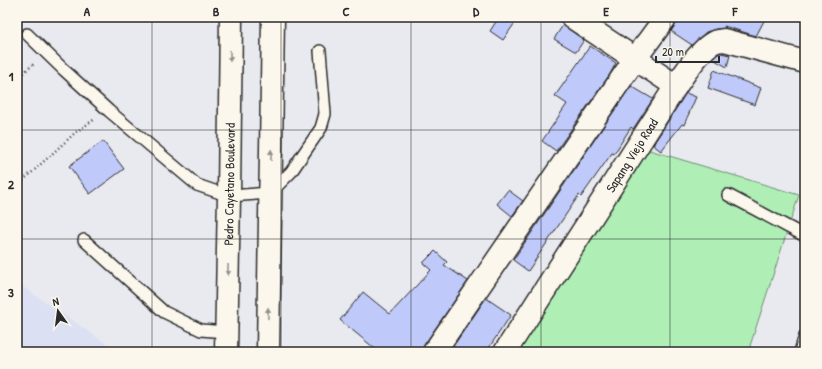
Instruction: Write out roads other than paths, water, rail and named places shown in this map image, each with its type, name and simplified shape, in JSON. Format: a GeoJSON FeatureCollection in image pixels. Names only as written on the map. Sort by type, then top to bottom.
{"type":"FeatureCollection","features":[{"type":"Feature","properties":{"kind":"street","name":"Pedro Cayetano Boulevard"},"geometry":{"type":"LineString","coordinates":[[226,342],[231,17]]}},
{"type":"Feature","properties":{"kind":"street"},"geometry":{"type":"LineString","coordinates":[[268,352],[273,17]]}},
{"type":"Feature","properties":{"kind":"street"},"geometry":{"type":"LineString","coordinates":[[572,17],[676,86]]}},
{"type":"Feature","properties":{"kind":"street"},"geometry":{"type":"LineString","coordinates":[[434,352],[635,59],[666,17]]}},
{"type":"Feature","properties":{"kind":"street","name":"Sapang Viejo Road"},"geometry":{"type":"LineString","coordinates":[[505,352],[692,62],[712,44],[717,41],[724,40],[805,62]]}},
{"type":"Feature","properties":{"kind":"lane"},"geometry":{"type":"LineString","coordinates":[[27,34],[109,111],[197,184],[229,196],[270,193],[291,172],[321,128],[325,114],[320,52]]}},
{"type":"Feature","properties":{"kind":"lane"},"geometry":{"type":"LineString","coordinates":[[728,195],[805,236]]}},
{"type":"Feature","properties":{"kind":"lane"},"geometry":{"type":"LineString","coordinates":[[84,240],[164,312],[226,342]]}},
{"type":"Feature","properties":{"kind":"lane"},"geometry":{"type":"LineString","coordinates":[[800,352],[805,336]]}}]}
